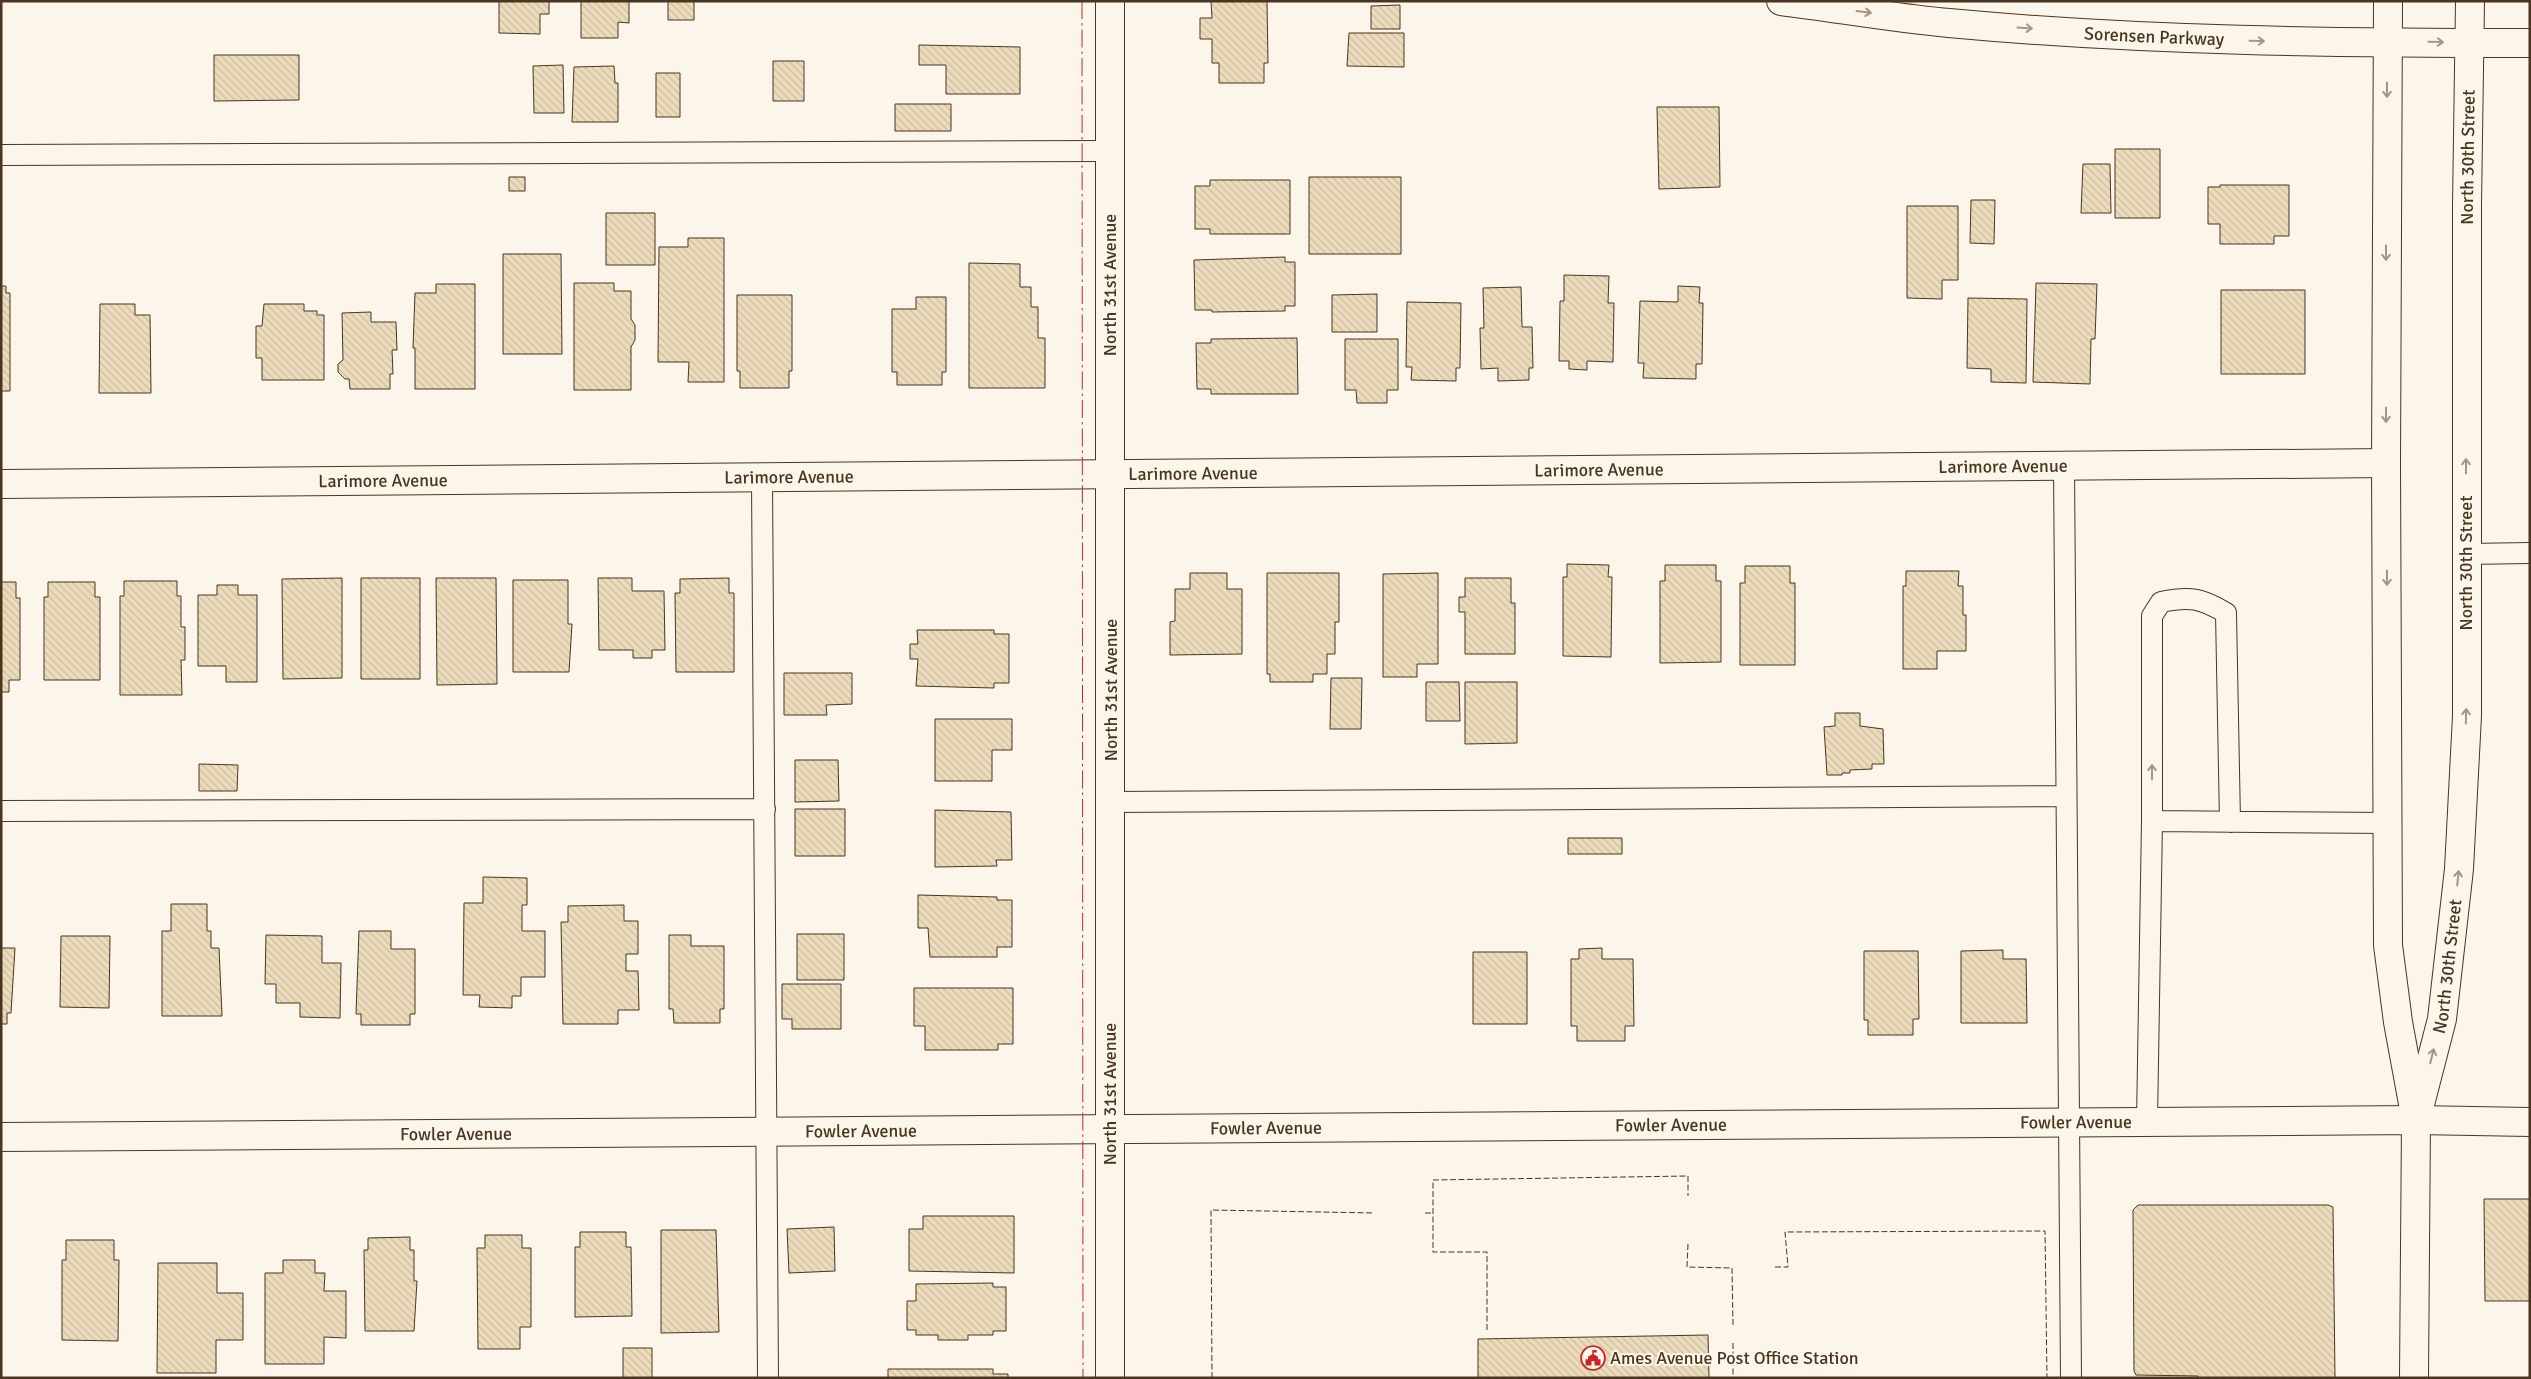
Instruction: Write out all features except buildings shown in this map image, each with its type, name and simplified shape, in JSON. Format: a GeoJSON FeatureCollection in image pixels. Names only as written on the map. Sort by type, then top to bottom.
{"type":"FeatureCollection","features":[{"type":"Feature","properties":{"kind":"street","name":"North 31st Avenue"},"geometry":{"type":"LineString","coordinates":[[1110,1],[1112,802],[1109,1128],[1110,1378]]}},
{"type":"Feature","properties":{"kind":"street","name":"Sorensen Parkway"},"geometry":{"type":"LineString","coordinates":[[1781,1],[1949,23],[2093,33],[2256,41],[2530,43]]}},
{"type":"Feature","properties":{"kind":"street","name":"North 30th Street"},"geometry":{"type":"LineString","coordinates":[[2388,1],[2386,463],[2388,945],[2398,1022],[2416,1120],[2414,1378]]}},
{"type":"Feature","properties":{"kind":"street","name":"North 30th Street"},"geometry":{"type":"LineString","coordinates":[[2416,1120],[2442,1019],[2459,868],[2467,716],[2466,554],[2470,1]]}},
{"type":"Feature","properties":{"kind":"street","name":"Larimore Avenue"},"geometry":{"type":"LineString","coordinates":[[1,484],[1111,476],[2386,463]]}},
{"type":"Feature","properties":{"kind":"street","name":"Fowler Avenue"},"geometry":{"type":"LineString","coordinates":[[1,1137],[767,1133],[1109,1128],[2070,1122],[2416,1120],[2530,1122]]}},
{"type":"Feature","properties":{"kind":"lane"},"geometry":{"type":"LineString","coordinates":[[1,156],[1110,151]]}},
{"type":"Feature","properties":{"kind":"lane"},"geometry":{"type":"LineString","coordinates":[[2064,466],[2071,1378]]}},
{"type":"Feature","properties":{"kind":"lane"},"geometry":{"type":"LineString","coordinates":[[762,479],[768,1378]]}},
{"type":"Feature","properties":{"kind":"lane"},"geometry":{"type":"LineString","coordinates":[[2466,554],[2530,553]]}},
{"type":"Feature","properties":{"kind":"lane"},"geometry":{"type":"LineString","coordinates":[[2147,1122],[2152,821],[2152,616],[2161,602],[2184,597],[2205,601],[2226,613],[2230,822]]}},
{"type":"Feature","properties":{"kind":"lane"},"geometry":{"type":"LineString","coordinates":[[1112,802],[2066,796]]}},
{"type":"Feature","properties":{"kind":"lane"},"geometry":{"type":"LineString","coordinates":[[1,810],[765,809]]}},
{"type":"Feature","properties":{"kind":"lane"},"geometry":{"type":"LineString","coordinates":[[2152,821],[2388,823]]}},
{"type":"Feature","properties":{"kind":"fence"},"geometry":{"type":"LineString","coordinates":[[1487,1330],[1487,1252],[1433,1252],[1433,1180],[1688,1176],[1688,1196]]}},
{"type":"Feature","properties":{"kind":"fence"},"geometry":{"type":"LineString","coordinates":[[1212,1378],[1211,1210],[1374,1213]]}},
{"type":"Feature","properties":{"kind":"fence"},"geometry":{"type":"LineString","coordinates":[[1425,1213],[1433,1213]]}},
{"type":"Feature","properties":{"kind":"fence"},"geometry":{"type":"LineString","coordinates":[[1775,1267],[1788,1267],[1785,1232],[2045,1231],[2047,1378]]}},
{"type":"Feature","properties":{"kind":"fence"},"geometry":{"type":"LineString","coordinates":[[1688,1244],[1687,1267],[1732,1268],[1733,1325]]}},
{"type":"Feature","properties":{"kind":"fence"},"geometry":{"type":"LineString","coordinates":[[1733,1343],[1733,1378]]}},
{"type":"Feature","properties":{"kind":"power"},"geometry":{"type":"LineString","coordinates":[[1082,1],[1083,1378]]}},
{"type":"Feature","properties":{"kind":"place","name":"Ames Avenue Post Office Station"},"geometry":{"type":"Point","coordinates":[1593,1358]}}]}
